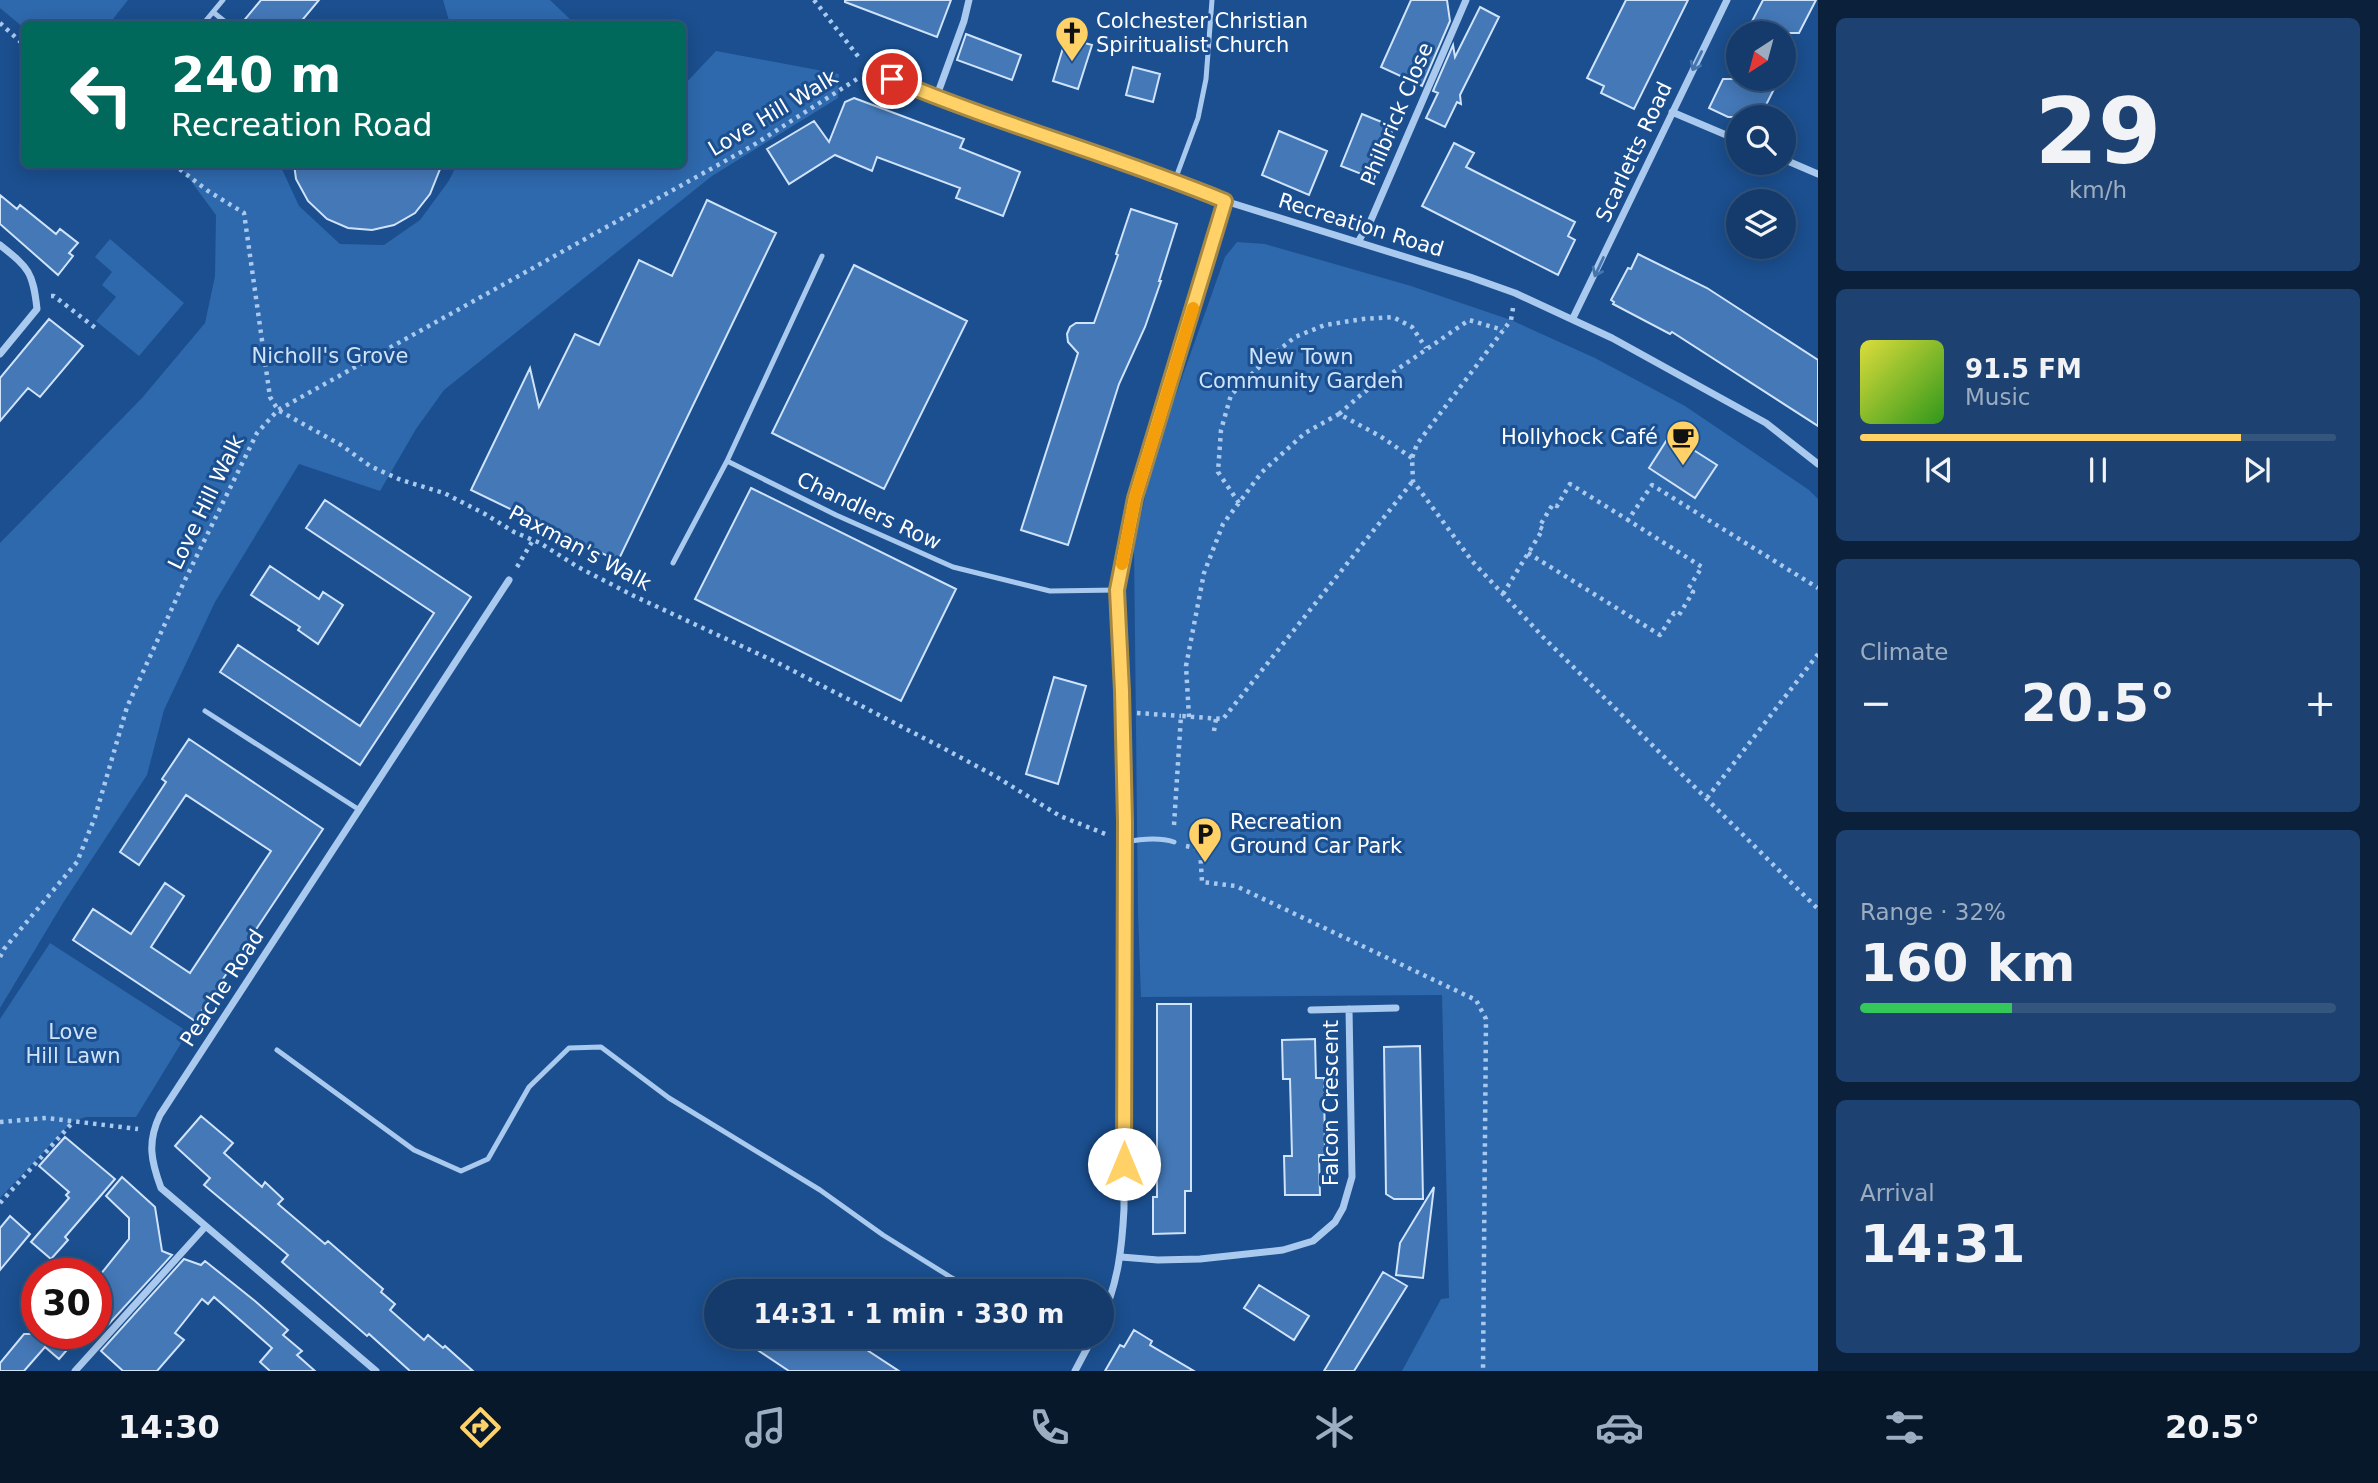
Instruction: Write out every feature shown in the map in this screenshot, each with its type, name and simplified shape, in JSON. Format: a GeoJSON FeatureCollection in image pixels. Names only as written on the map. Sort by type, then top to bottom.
{"type":"FeatureCollection","features":[{"type":"Feature","properties":{"kind":"street"},"geometry":{"type":"LineString","coordinates":[[936,98],[964,22],[968,0]]}},
{"type":"Feature","properties":{"kind":"street","name":"Philbrick Close"},"geometry":{"type":"LineString","coordinates":[[1358,242],[1371,220],[1466,0]]}},
{"type":"Feature","properties":{"kind":"street","name":"Scarletts Road"},"geometry":{"type":"LineString","coordinates":[[1573,318],[1584,301],[1727,0]]}},
{"type":"Feature","properties":{"kind":"street","name":"Recreation Road"},"geometry":{"type":"LineString","coordinates":[[870,70],[936,98],[1175,180],[1225,201],[1516,293],[1573,318],[1766,424],[1818,464]]}},
{"type":"Feature","properties":{"kind":"street"},"geometry":{"type":"LineString","coordinates":[[1672,112],[1726,135]]}},
{"type":"Feature","properties":{"kind":"street"},"geometry":{"type":"LineString","coordinates":[[1796,165],[1818,174]]}},
{"type":"Feature","properties":{"kind":"street"},"geometry":{"type":"LineString","coordinates":[[1114,1284],[1121,1258],[1124,1196],[1125,842],[1123,712],[1117,590],[1135,498],[1225,201]]}},
{"type":"Feature","properties":{"kind":"street"},"geometry":{"type":"LineString","coordinates":[[0,245],[22,262],[34,283],[37,309],[0,354]]}},
{"type":"Feature","properties":{"kind":"street","name":"Peache Road"},"geometry":{"type":"LineString","coordinates":[[376,1371],[162,1188],[152,1164],[153,1131],[160,1115],[509,580]]}},
{"type":"Feature","properties":{"kind":"street","name":"Falcon Crescent"},"geometry":{"type":"LineString","coordinates":[[1311,1010],[1396,1008]]}},
{"type":"Feature","properties":{"kind":"street","name":"Falcon Crescent"},"geometry":{"type":"LineString","coordinates":[[1121,1258],[1200,1259],[1283,1250],[1313,1241],[1335,1222],[1343,1209],[1352,1177],[1349,1009]]}},
{"type":"Feature","properties":{"kind":"street"},"geometry":{"type":"LineString","coordinates":[[75,1371],[205,1227]]}},
{"type":"Feature","properties":{"kind":"street"},"geometry":{"type":"LineString","coordinates":[[1075,1371],[1086,1350]]}},
{"type":"Feature","properties":{"kind":"lane"},"geometry":{"type":"LineString","coordinates":[[205,21],[223,0]]}},
{"type":"Feature","properties":{"kind":"lane"},"geometry":{"type":"LineString","coordinates":[[1175,180],[1198,118],[1206,79],[1212,0]]}},
{"type":"Feature","properties":{"kind":"lane"},"geometry":{"type":"LineString","coordinates":[[213,12],[224,21]]}},
{"type":"Feature","properties":{"kind":"lane"},"geometry":{"type":"LineString","coordinates":[[673,563],[727,461],[822,256]]}},
{"type":"Feature","properties":{"kind":"lane","name":"Chandlers Row"},"geometry":{"type":"LineString","coordinates":[[727,461],[953,567],[1050,591],[1117,590]]}},
{"type":"Feature","properties":{"kind":"lane"},"geometry":{"type":"LineString","coordinates":[[205,711],[358,809]]}},
{"type":"Feature","properties":{"kind":"lane"},"geometry":{"type":"LineString","coordinates":[[1125,842],[1148,839],[1174,842]]}},
{"type":"Feature","properties":{"kind":"lane"},"geometry":{"type":"LineString","coordinates":[[277,1050],[414,1150],[461,1171],[488,1159],[528,1087],[569,1048],[601,1047],[669,1098],[820,1190],[883,1235],[954,1279]]}},
{"type":"Feature","properties":{"kind":"path"},"geometry":{"type":"LineString","coordinates":[[814,0],[870,70]]}},
{"type":"Feature","properties":{"kind":"path"},"geometry":{"type":"LineString","coordinates":[[0,23],[21,41]]}},
{"type":"Feature","properties":{"kind":"path","name":"Love Hill Walk"},"geometry":{"type":"LineString","coordinates":[[0,957],[4,948],[77,862],[95,817],[127,707],[190,569],[257,433],[278,410],[752,146],[834,96],[870,70]]}},
{"type":"Feature","properties":{"kind":"path"},"geometry":{"type":"LineString","coordinates":[[178,168],[208,191],[244,213],[270,397],[278,410]]}},
{"type":"Feature","properties":{"kind":"path"},"geometry":{"type":"LineString","coordinates":[[1516,293],[1511,320],[1417,444],[1412,458],[1413,481],[1472,561],[1543,637],[1818,909]]}},
{"type":"Feature","properties":{"kind":"path"},"geometry":{"type":"LineString","coordinates":[[36,298],[54,296],[98,330]]}},
{"type":"Feature","properties":{"kind":"path"},"geometry":{"type":"LineString","coordinates":[[1239,503],[1218,472],[1221,430],[1231,395],[1284,345],[1295,337],[1325,325],[1363,318],[1393,317],[1412,327],[1426,348]]}},
{"type":"Feature","properties":{"kind":"path"},"geometry":{"type":"LineString","coordinates":[[1189,717],[1186,666],[1205,573],[1223,524],[1262,472],[1305,433],[1339,414],[1363,393],[1469,320],[1503,330]]}},
{"type":"Feature","properties":{"kind":"path","name":"Paxman's Walk"},"geometry":{"type":"LineString","coordinates":[[278,410],[341,445],[370,466],[401,480],[444,493],[634,596],[778,663],[943,748],[1060,816],[1125,842]]}},
{"type":"Feature","properties":{"kind":"path"},"geometry":{"type":"LineString","coordinates":[[1339,414],[1380,436],[1412,458]]}},
{"type":"Feature","properties":{"kind":"path"},"geometry":{"type":"LineString","coordinates":[[1123,712],[1223,719],[1413,481]]}},
{"type":"Feature","properties":{"kind":"path"},"geometry":{"type":"LineString","coordinates":[[1503,594],[1542,529],[1539,527],[1553,504],[1557,506],[1570,484],[1702,567],[1688,589],[1693,592],[1679,615],[1674,613],[1660,635],[1528,553]]}},
{"type":"Feature","properties":{"kind":"path"},"geometry":{"type":"LineString","coordinates":[[1628,520],[1652,485],[1818,588]]}},
{"type":"Feature","properties":{"kind":"path"},"geometry":{"type":"LineString","coordinates":[[509,580],[533,540]]}},
{"type":"Feature","properties":{"kind":"path"},"geometry":{"type":"LineString","coordinates":[[1707,798],[1818,654]]}},
{"type":"Feature","properties":{"kind":"path"},"geometry":{"type":"LineString","coordinates":[[1181,716],[1174,842],[1200,849],[1202,883],[1236,886],[1476,1000],[1486,1019],[1483,1371]]}},
{"type":"Feature","properties":{"kind":"path"},"geometry":{"type":"LineString","coordinates":[[1214,731],[1216,719]]}},
{"type":"Feature","properties":{"kind":"path"},"geometry":{"type":"LineString","coordinates":[[0,1122],[46,1118],[153,1131]]}},
{"type":"Feature","properties":{"kind":"path"},"geometry":{"type":"LineString","coordinates":[[0,1203],[74,1121]]}},
{"type":"Feature","properties":{"kind":"green space"},"geometry":{"type":"Polygon","coordinates":[[[0,0],[128,0],[111,21],[21,21],[21,26],[0,8],[0,0]]]}},
{"type":"Feature","properties":{"kind":"green space"},"geometry":{"type":"Polygon","coordinates":[[[443,0],[550,0],[572,21],[449,21],[443,0]]]}},
{"type":"Feature","properties":{"kind":"green space","name":"Nicholl's Grove"},"geometry":{"type":"Polygon","coordinates":[[[716,51],[839,74],[838,98],[712,176],[444,390],[416,429],[380,491],[299,464],[215,602],[164,710],[147,775],[63,903],[0,1008],[0,543],[142,398],[205,323],[215,276],[216,215],[181,168],[281,168],[299,206],[340,244],[384,245],[420,220],[455,168],[686,168],[686,83],[716,51]]]}},
{"type":"Feature","properties":{"kind":"green space"},"geometry":{"type":"Polygon","coordinates":[[[110,239],[184,303],[139,356],[96,321],[116,297],[102,285],[112,272],[95,257],[110,239]]]}},
{"type":"Feature","properties":{"kind":"green space","name":"New Town Community Garden"},"geometry":{"type":"Polygon","coordinates":[[[1237,242],[1265,244],[1411,286],[1511,320],[1595,358],[1685,406],[1809,490],[1818,499],[1818,1371],[1402,1371],[1441,1299],[1449,1298],[1442,995],[1141,997],[1134,546],[1155,453],[1225,257],[1237,242]]]}},
{"type":"Feature","properties":{"kind":"green space","name":"Love Hill Lawn"},"geometry":{"type":"Polygon","coordinates":[[[50,943],[188,1032],[136,1117],[86,1117],[73,1121],[0,1198],[0,1019],[50,943]]]}},
{"type":"Feature","properties":{"kind":"building"},"geometry":{"type":"Polygon","coordinates":[[[261,0],[319,0],[302,21],[244,21],[261,0]]]}},
{"type":"Feature","properties":{"kind":"building"},"geometry":{"type":"Polygon","coordinates":[[[845,0],[951,0],[937,37],[845,0]]]}},
{"type":"Feature","properties":{"kind":"building"},"geometry":{"type":"Polygon","coordinates":[[[1411,0],[1447,0],[1450,21],[1422,86],[1381,67],[1411,0]]]}},
{"type":"Feature","properties":{"kind":"building"},"geometry":{"type":"Polygon","coordinates":[[[1626,0],[1688,0],[1634,109],[1601,93],[1604,86],[1587,78],[1626,0]]]}},
{"type":"Feature","properties":{"kind":"building"},"geometry":{"type":"Polygon","coordinates":[[[1763,0],[1816,0],[1799,33],[1796,33],[1796,21],[1752,21],[1763,0]]]}},
{"type":"Feature","properties":{"kind":"building"},"geometry":{"type":"Polygon","coordinates":[[[1480,7],[1499,17],[1460,95],[1461,104],[1457,102],[1445,127],[1426,118],[1438,93],[1433,91],[1453,45],[1455,57],[1480,7]]]}},
{"type":"Feature","properties":{"kind":"building"},"geometry":{"type":"Polygon","coordinates":[[[966,34],[1021,55],[1012,80],[957,60],[966,34]]]}},
{"type":"Feature","properties":{"kind":"building","name":"Colchester Christian Spiritualist Church"},"geometry":{"type":"Polygon","coordinates":[[[1066,38],[1092,45],[1078,89],[1053,81],[1066,38]]]}},
{"type":"Feature","properties":{"kind":"building"},"geometry":{"type":"Polygon","coordinates":[[[1133,67],[1160,74],[1153,102],[1126,95],[1133,67]]]}},
{"type":"Feature","properties":{"kind":"building"},"geometry":{"type":"Polygon","coordinates":[[[1723,79],[1726,79],[1726,91],[1773,91],[1766,105],[1726,105],[1726,116],[1709,108],[1723,79]]]}},
{"type":"Feature","properties":{"kind":"building"},"geometry":{"type":"Polygon","coordinates":[[[854,98],[964,139],[960,148],[1020,172],[1003,216],[956,198],[960,188],[877,157],[872,171],[835,155],[789,184],[767,149],[814,121],[829,142],[845,102],[854,98]]]}},
{"type":"Feature","properties":{"kind":"building"},"geometry":{"type":"Polygon","coordinates":[[[1362,114],[1394,127],[1374,179],[1341,166],[1362,114]]]}},
{"type":"Feature","properties":{"kind":"building"},"geometry":{"type":"Polygon","coordinates":[[[1279,131],[1327,151],[1309,195],[1262,175],[1279,131]]]}},
{"type":"Feature","properties":{"kind":"building"},"geometry":{"type":"Polygon","coordinates":[[[1454,143],[1474,153],[1466,167],[1575,222],[1568,236],[1575,240],[1558,275],[1422,206],[1454,143]]]}},
{"type":"Feature","properties":{"kind":"building"},"geometry":{"type":"Polygon","coordinates":[[[295,168],[440,168],[430,194],[415,213],[394,225],[372,230],[348,228],[327,219],[308,201],[296,179],[295,168]]]}},
{"type":"Feature","properties":{"kind":"building"},"geometry":{"type":"Polygon","coordinates":[[[0,195],[17,209],[20,205],[56,234],[60,229],[78,243],[69,253],[73,256],[58,275],[0,224],[0,195]]]}},
{"type":"Feature","properties":{"kind":"building"},"geometry":{"type":"Polygon","coordinates":[[[707,200],[776,233],[618,561],[471,490],[530,368],[539,407],[575,334],[599,345],[639,260],[672,276],[707,200]]]}},
{"type":"Feature","properties":{"kind":"building"},"geometry":{"type":"Polygon","coordinates":[[[1131,209],[1177,224],[1145,327],[1119,384],[1068,545],[1021,530],[1078,353],[1068,342],[1067,334],[1070,327],[1076,323],[1094,323],[1131,209]]]}},
{"type":"Feature","properties":{"kind":"building"},"geometry":{"type":"Polygon","coordinates":[[[1638,254],[1707,288],[1818,360],[1818,426],[1672,332],[1670,334],[1613,304],[1611,300],[1638,254]]]}},
{"type":"Feature","properties":{"kind":"building"},"geometry":{"type":"Polygon","coordinates":[[[854,265],[967,321],[884,489],[772,433],[854,265]]]}},
{"type":"Feature","properties":{"kind":"building"},"geometry":{"type":"Polygon","coordinates":[[[49,319],[83,346],[40,397],[28,388],[0,421],[0,378],[49,319]]]}},
{"type":"Feature","properties":{"kind":"building","name":"Hollyhock Café"},"geometry":{"type":"Polygon","coordinates":[[[1670,435],[1717,465],[1695,498],[1649,468],[1670,435]]]}},
{"type":"Feature","properties":{"kind":"building"},"geometry":{"type":"Polygon","coordinates":[[[751,488],[956,589],[901,701],[695,599],[751,488]]]}},
{"type":"Feature","properties":{"kind":"building"},"geometry":{"type":"Polygon","coordinates":[[[325,500],[471,597],[360,765],[220,672],[238,645],[360,726],[434,613],[306,528],[325,500]]]}},
{"type":"Feature","properties":{"kind":"building"},"geometry":{"type":"Polygon","coordinates":[[[270,566],[319,599],[323,592],[343,605],[318,644],[298,630],[300,627],[251,595],[270,566]]]}},
{"type":"Feature","properties":{"kind":"building"},"geometry":{"type":"Polygon","coordinates":[[[1054,677],[1086,686],[1058,784],[1026,774],[1054,677]]]}},
{"type":"Feature","properties":{"kind":"building"},"geometry":{"type":"Polygon","coordinates":[[[189,739],[323,829],[195,1021],[73,940],[93,909],[131,934],[165,883],[184,896],[151,947],[190,973],[271,851],[186,795],[139,865],[120,852],[166,782],[162,779],[189,739]]]}},
{"type":"Feature","properties":{"kind":"building"},"geometry":{"type":"Polygon","coordinates":[[[1157,1004],[1191,1004],[1191,1191],[1185,1191],[1185,1233],[1153,1234],[1153,1197],[1157,1197],[1157,1004]]]}},
{"type":"Feature","properties":{"kind":"building"},"geometry":{"type":"Polygon","coordinates":[[[1315,1039],[1316,1078],[1324,1078],[1325,1155],[1319,1155],[1320,1195],[1285,1195],[1284,1156],[1292,1156],[1290,1079],[1283,1079],[1282,1040],[1315,1039]]]}},
{"type":"Feature","properties":{"kind":"building"},"geometry":{"type":"Polygon","coordinates":[[[1420,1046],[1423,1199],[1394,1199],[1386,1194],[1384,1047],[1420,1046]]]}},
{"type":"Feature","properties":{"kind":"building"},"geometry":{"type":"Polygon","coordinates":[[[201,1116],[233,1143],[224,1153],[262,1187],[265,1182],[283,1199],[278,1204],[325,1244],[328,1241],[383,1289],[381,1292],[395,1304],[390,1310],[424,1340],[428,1335],[473,1371],[410,1371],[282,1262],[288,1255],[204,1185],[210,1178],[175,1146],[201,1116]]]}},
{"type":"Feature","properties":{"kind":"building"},"geometry":{"type":"Polygon","coordinates":[[[65,1137],[115,1179],[65,1237],[68,1240],[52,1258],[31,1242],[69,1198],[66,1195],[69,1192],[39,1166],[65,1137]]]}},
{"type":"Feature","properties":{"kind":"building"},"geometry":{"type":"Polygon","coordinates":[[[122,1177],[155,1207],[162,1251],[172,1255],[112,1321],[112,1260],[129,1239],[129,1218],[106,1196],[122,1177]]]}},
{"type":"Feature","properties":{"kind":"building"},"geometry":{"type":"Polygon","coordinates":[[[1434,1187],[1423,1278],[1396,1275],[1400,1243],[1434,1187]]]}},
{"type":"Feature","properties":{"kind":"building"},"geometry":{"type":"Polygon","coordinates":[[[10,1216],[30,1234],[0,1270],[0,1228],[10,1216]]]}},
{"type":"Feature","properties":{"kind":"building"},"geometry":{"type":"Polygon","coordinates":[[[184,1259],[201,1265],[205,1261],[288,1330],[283,1335],[302,1351],[297,1355],[315,1371],[270,1371],[260,1362],[272,1348],[214,1297],[208,1304],[202,1299],[175,1333],[184,1340],[157,1371],[123,1371],[101,1351],[112,1349],[112,1339],[184,1259]]]}},
{"type":"Feature","properties":{"kind":"building"},"geometry":{"type":"Polygon","coordinates":[[[1383,1272],[1407,1286],[1354,1371],[1324,1371],[1383,1272]]]}},
{"type":"Feature","properties":{"kind":"building"},"geometry":{"type":"Polygon","coordinates":[[[1259,1285],[1309,1316],[1294,1340],[1244,1308],[1259,1285]]]}},
{"type":"Feature","properties":{"kind":"building"},"geometry":{"type":"Polygon","coordinates":[[[1134,1330],[1152,1341],[1150,1345],[1194,1371],[1105,1371],[1120,1345],[1124,1347],[1134,1330]]]}},
{"type":"Feature","properties":{"kind":"building"},"geometry":{"type":"Polygon","coordinates":[[[21,1338],[21,1349],[43,1349],[24,1371],[0,1371],[0,1363],[21,1338]]]}},
{"type":"Feature","properties":{"kind":"building"},"geometry":{"type":"Polygon","coordinates":[[[47,1349],[68,1349],[59,1359],[47,1349]]]}},
{"type":"Feature","properties":{"kind":"building"},"geometry":{"type":"Polygon","coordinates":[[[756,1349],[865,1349],[899,1371],[789,1371],[756,1349]]]}},
{"type":"Feature","properties":{"kind":"slow traffic"},"geometry":{"type":"LineString","coordinates":[[1122,564],[1135,498],[1193,308]]}},
{"type":"Feature","properties":{"kind":"place","name":"Colchester Christian Spiritualist Church"},"geometry":{"type":"Point","coordinates":[1072,63]}},
{"type":"Feature","properties":{"kind":"place","name":"Hollyhock Café"},"geometry":{"type":"Point","coordinates":[1683,467]}},
{"type":"Feature","properties":{"kind":"place","name":"Recreation Ground Car Park"},"geometry":{"type":"Point","coordinates":[1205,864]}},
{"type":"Feature","properties":{"kind":"route"},"geometry":{"type":"LineString","coordinates":[[892,79],[936,98],[1175,180],[1225,201],[1135,498],[1117,590],[1125,822],[1124,1164]]}}]}
